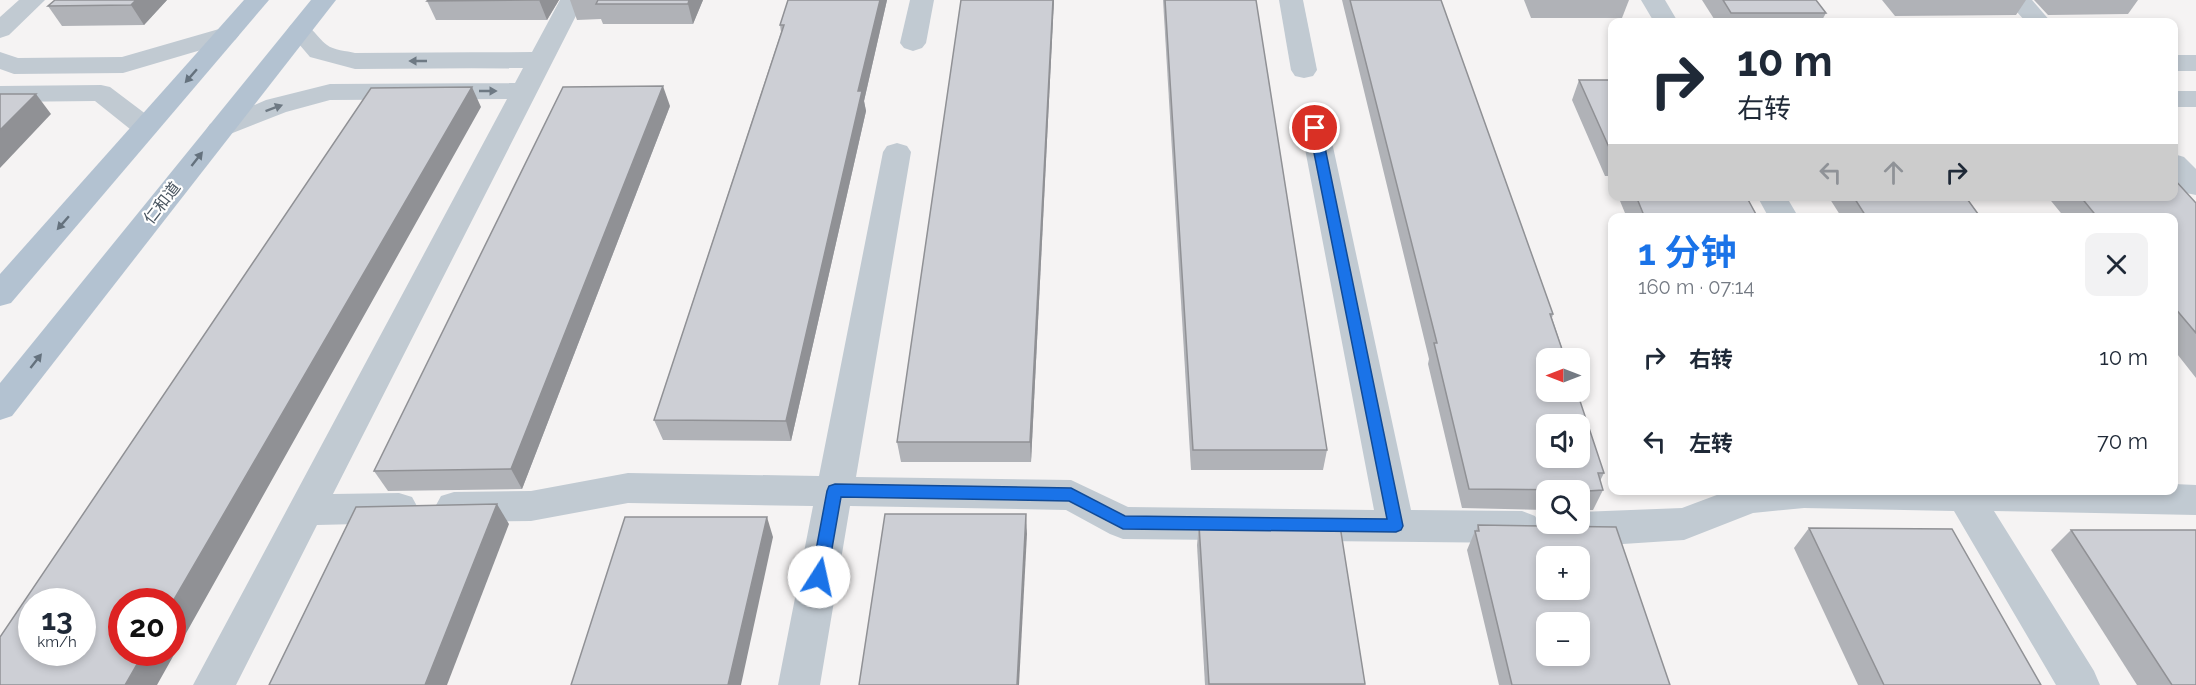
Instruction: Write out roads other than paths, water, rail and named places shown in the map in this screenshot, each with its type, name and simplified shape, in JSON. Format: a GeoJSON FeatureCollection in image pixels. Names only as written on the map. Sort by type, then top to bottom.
{"type":"FeatureCollection","features":[{"type":"Feature","properties":{"kind":"main road"},"geometry":{"type":"LineString","coordinates":[[0,295],[257,0]]}},
{"type":"Feature","properties":{"kind":"main road","name":"仁和道"},"geometry":{"type":"LineString","coordinates":[[0,407],[324,0]]}},
{"type":"Feature","properties":{"kind":"lane"},"geometry":{"type":"LineString","coordinates":[[0,30],[33,0]]}},
{"type":"Feature","properties":{"kind":"lane"},"geometry":{"type":"LineString","coordinates":[[214,685],[572,0]]}},
{"type":"Feature","properties":{"kind":"lane"},"geometry":{"type":"LineString","coordinates":[[914,43],[922,0]]}},
{"type":"Feature","properties":{"kind":"lane"},"geometry":{"type":"LineString","coordinates":[[1291,0],[1304,70]]}},
{"type":"Feature","properties":{"kind":"lane"},"geometry":{"type":"LineString","coordinates":[[1653,0],[1664,18]]}},
{"type":"Feature","properties":{"kind":"lane"},"geometry":{"type":"LineString","coordinates":[[2018,0],[2035,18]]}},
{"type":"Feature","properties":{"kind":"lane"},"geometry":{"type":"LineString","coordinates":[[300,30],[319,51],[355,61],[539,60]]}},
{"type":"Feature","properties":{"kind":"lane"},"geometry":{"type":"LineString","coordinates":[[1,65],[123,65],[226,35]]}},
{"type":"Feature","properties":{"kind":"lane"},"geometry":{"type":"LineString","coordinates":[[2178,63],[2196,63]]}},
{"type":"Feature","properties":{"kind":"lane"},"geometry":{"type":"LineString","coordinates":[[220,130],[276,106],[330,92],[523,91]]}},
{"type":"Feature","properties":{"kind":"lane"},"geometry":{"type":"LineString","coordinates":[[0,94],[101,93],[146,128]]}},
{"type":"Feature","properties":{"kind":"lane"},"geometry":{"type":"LineString","coordinates":[[2178,99],[2196,99]]}},
{"type":"Feature","properties":{"kind":"lane"},"geometry":{"type":"LineString","coordinates":[[1315,128],[1396,526]]}},
{"type":"Feature","properties":{"kind":"lane"},"geometry":{"type":"LineString","coordinates":[[800,685],[897,152]]}},
{"type":"Feature","properties":{"kind":"lane"},"geometry":{"type":"LineString","coordinates":[[2178,166],[2196,186]]}},
{"type":"Feature","properties":{"kind":"lane"},"geometry":{"type":"LineString","coordinates":[[304,510],[531,506],[628,488],[1071,495],[1123,523],[1623,528],[1684,524],[1752,498],[1783,495]]}},
{"type":"Feature","properties":{"kind":"lane"},"geometry":{"type":"LineString","coordinates":[[1964,495],[2079,685]]}},
{"type":"Feature","properties":{"kind":"lane"},"geometry":{"type":"LineString","coordinates":[[2030,495],[2196,500]]}}]}
